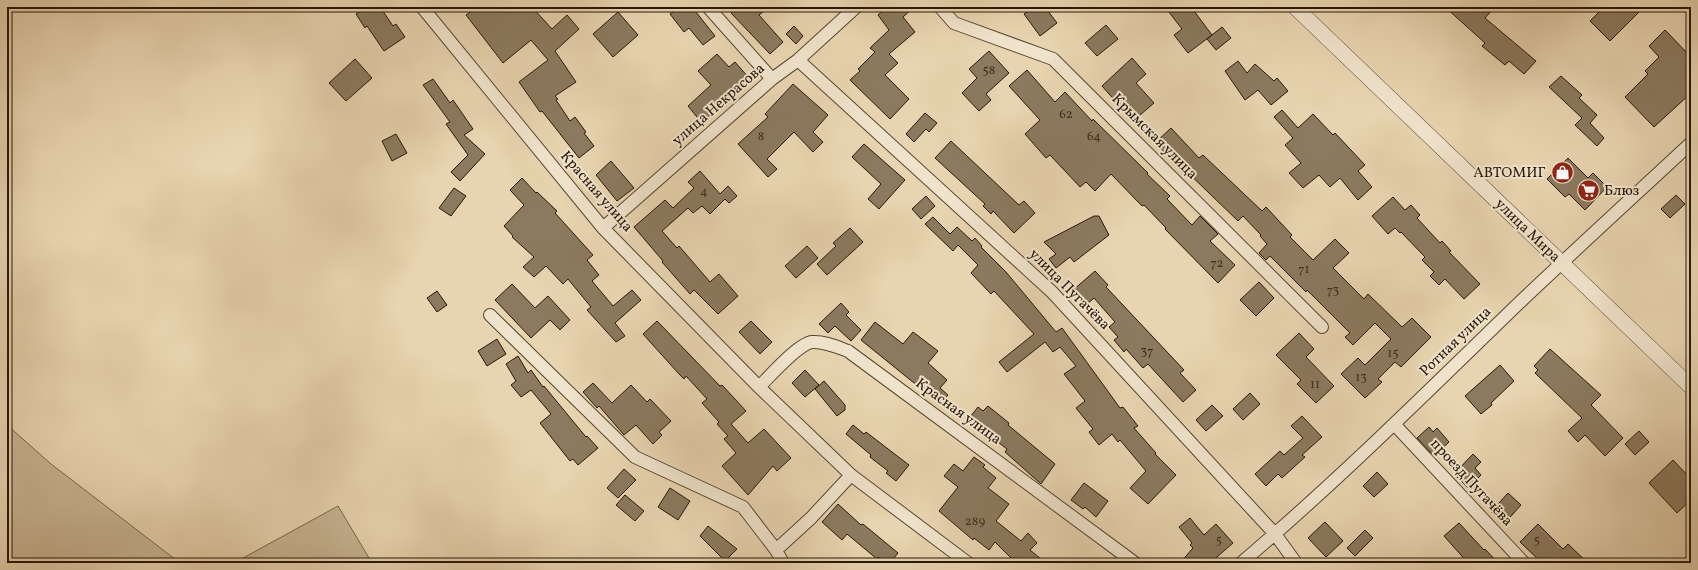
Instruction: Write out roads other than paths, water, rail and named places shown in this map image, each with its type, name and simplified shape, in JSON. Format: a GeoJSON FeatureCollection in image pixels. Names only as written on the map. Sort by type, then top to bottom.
{"type":"FeatureCollection","features":[{"type":"Feature","properties":{"kind":"street","name":"Красная улица"},"geometry":{"type":"LineString","coordinates":[[422,7],[603,228],[759,386],[851,475],[968,563]]}},
{"type":"Feature","properties":{"kind":"street"},"geometry":{"type":"LineString","coordinates":[[708,7],[772,79]]}},
{"type":"Feature","properties":{"kind":"street","name":"улица Некрасова"},"geometry":{"type":"LineString","coordinates":[[603,228],[772,79],[798,60],[856,7]]}},
{"type":"Feature","properties":{"kind":"street","name":"Крымская улица"},"geometry":{"type":"LineString","coordinates":[[940,7],[954,23],[1053,59],[1322,327]]}},
{"type":"Feature","properties":{"kind":"street","name":"улица Мира"},"geometry":{"type":"LineString","coordinates":[[1295,7],[1691,387]]}},
{"type":"Feature","properties":{"kind":"street","name":"улица Пугачёва"},"geometry":{"type":"LineString","coordinates":[[798,60],[1052,292],[1275,534],[1296,563]]}},
{"type":"Feature","properties":{"kind":"street","name":"Ротная улица"},"geometry":{"type":"LineString","coordinates":[[1241,563],[1275,534],[1394,424],[1691,143]]}},
{"type":"Feature","properties":{"kind":"street"},"geometry":{"type":"LineString","coordinates":[[490,315],[635,457],[743,507],[776,550],[783,563]]}},
{"type":"Feature","properties":{"kind":"street","name":"Красная улица"},"geometry":{"type":"LineString","coordinates":[[759,386],[798,349],[811,342],[827,343],[848,351],[1136,563]]}},
{"type":"Feature","properties":{"kind":"street","name":"проезд Пугачёва"},"geometry":{"type":"LineString","coordinates":[[1394,424],[1524,563]]}},
{"type":"Feature","properties":{"kind":"street"},"geometry":{"type":"LineString","coordinates":[[776,550],[811,518],[851,475]]}},
{"type":"Feature","properties":{"kind":"place","name":"АВТОМИГ"},"geometry":{"type":"Point","coordinates":[1562,173]}},
{"type":"Feature","properties":{"kind":"place","name":"Блюз"},"geometry":{"type":"Point","coordinates":[1589,191]}}]}
